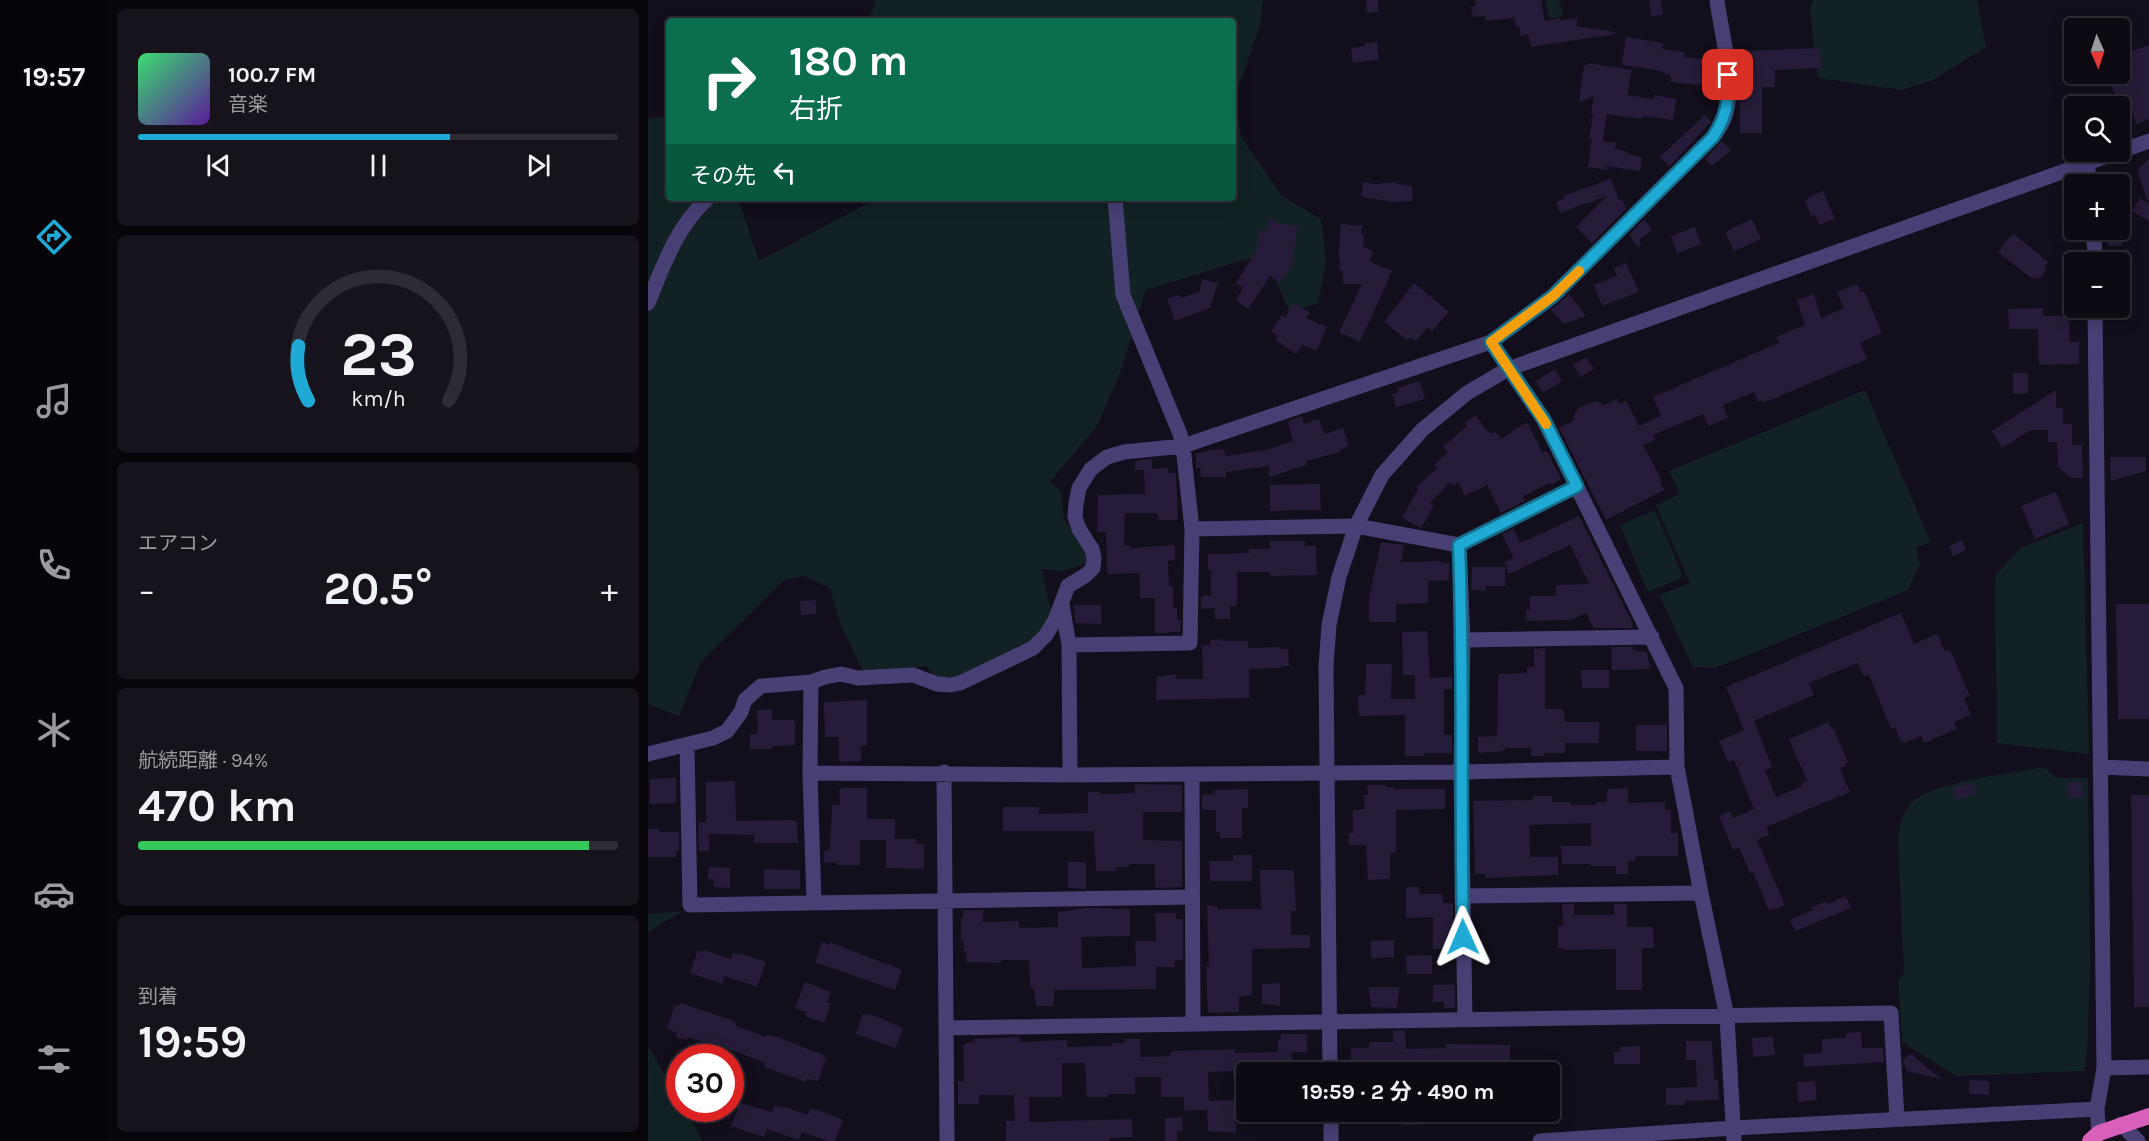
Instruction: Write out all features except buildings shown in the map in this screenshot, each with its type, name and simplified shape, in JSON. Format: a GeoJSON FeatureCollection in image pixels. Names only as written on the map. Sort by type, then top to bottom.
{"type":"FeatureCollection","features":[{"type":"Feature","properties":{"kind":"highway"},"geometry":{"type":"LineString","coordinates":[[2094,1137],[2127,1122],[2149,1116]]}},
{"type":"Feature","properties":{"kind":"street"},"geometry":{"type":"LineString","coordinates":[[648,754],[713,738],[727,731],[741,712],[745,700],[760,686],[811,682],[841,674],[858,678],[913,675],[937,684],[950,685],[960,683],[1010,661],[1033,648],[1046,635],[1055,620],[1068,586],[1093,568],[1092,549],[1079,529],[1075,517],[1079,488],[1091,469],[1107,456],[1183,446],[1491,342],[1553,296],[1713,137],[1724,121],[1728,101],[1728,75],[1717,0]]}},
{"type":"Feature","properties":{"kind":"street"},"geometry":{"type":"LineString","coordinates":[[1330,1062],[1326,666],[1329,625],[1339,576],[1356,526],[1382,475],[1422,430],[1467,393],[1508,369],[2149,141]]}},
{"type":"Feature","properties":{"kind":"street"},"geometry":{"type":"LineString","coordinates":[[2087,163],[2089,174]]}},
{"type":"Feature","properties":{"kind":"street"},"geometry":{"type":"LineString","coordinates":[[648,303],[670,250],[696,208],[704,201]]}},
{"type":"Feature","properties":{"kind":"street"},"geometry":{"type":"LineString","coordinates":[[1069,645],[1190,643],[1192,529],[1183,446],[1123,295],[1115,201]]}},
{"type":"Feature","properties":{"kind":"street"},"geometry":{"type":"LineString","coordinates":[[2094,1137],[2104,1068],[2095,318]]}},
{"type":"Feature","properties":{"kind":"street"},"geometry":{"type":"LineString","coordinates":[[1491,342],[1544,420],[1676,688],[1677,767],[1727,1017],[1734,1135]]}},
{"type":"Feature","properties":{"kind":"street"},"geometry":{"type":"LineString","coordinates":[[1192,529],[1356,526],[1459,545],[1577,486]]}},
{"type":"Feature","properties":{"kind":"street"},"geometry":{"type":"LineString","coordinates":[[1459,545],[1465,1020]]}},
{"type":"Feature","properties":{"kind":"street"},"geometry":{"type":"LineString","coordinates":[[1062,599],[1069,645],[1070,775]]}},
{"type":"Feature","properties":{"kind":"street"},"geometry":{"type":"LineString","coordinates":[[1462,640],[1652,637]]}},
{"type":"Feature","properties":{"kind":"street"},"geometry":{"type":"LineString","coordinates":[[811,682],[810,773],[814,903]]}},
{"type":"Feature","properties":{"kind":"street"},"geometry":{"type":"LineString","coordinates":[[687,745],[690,905],[1192,897]]}},
{"type":"Feature","properties":{"kind":"street"},"geometry":{"type":"LineString","coordinates":[[810,773],[944,772],[1070,775],[1461,772],[1677,767]]}},
{"type":"Feature","properties":{"kind":"street"},"geometry":{"type":"LineString","coordinates":[[2100,767],[2149,769]]}},
{"type":"Feature","properties":{"kind":"street"},"geometry":{"type":"LineString","coordinates":[[944,772],[947,1141]]}},
{"type":"Feature","properties":{"kind":"street"},"geometry":{"type":"LineString","coordinates":[[1192,774],[1193,1024]]}},
{"type":"Feature","properties":{"kind":"street"},"geometry":{"type":"LineString","coordinates":[[1462,896],[1701,893]]}},
{"type":"Feature","properties":{"kind":"street"},"geometry":{"type":"LineString","coordinates":[[946,1028],[1892,1013],[1897,1119]]}},
{"type":"Feature","properties":{"kind":"street"},"geometry":{"type":"LineString","coordinates":[[2104,1068],[2149,1067]]}},
{"type":"Feature","properties":{"kind":"street"},"geometry":{"type":"LineString","coordinates":[[1540,1141],[1734,1135],[1897,1119],[2097,1109]]}},
{"type":"Feature","properties":{"kind":"street"},"geometry":{"type":"LineString","coordinates":[[1331,1122],[1331,1141]]}},
{"type":"Feature","properties":{"kind":"street"},"geometry":{"type":"LineString","coordinates":[[2127,1122],[2138,1141]]}},
{"type":"Feature","properties":{"kind":"shaded area"},"geometry":{"type":"Polygon","coordinates":[[[876,0],[1263,0],[1260,26],[1236,93],[1236,18],[869,18],[876,0]]]}},
{"type":"Feature","properties":{"kind":"shaded area"},"geometry":{"type":"Polygon","coordinates":[[[1545,0],[1559,0],[1563,16],[1550,19],[1545,0]]]}},
{"type":"Feature","properties":{"kind":"shaded area"},"geometry":{"type":"Polygon","coordinates":[[[1813,0],[1977,0],[1986,47],[1931,81],[1902,90],[1818,78],[1810,8],[1813,0]]]}},
{"type":"Feature","properties":{"kind":"shaded area"},"geometry":{"type":"Polygon","coordinates":[[[1236,103],[1241,137],[1282,196],[1321,219],[1326,262],[1318,303],[1290,313],[1275,278],[1260,255],[1146,290],[1120,373],[1097,426],[1050,482],[1061,491],[1064,519],[1086,550],[1087,563],[1063,571],[1041,569],[1051,611],[1039,634],[1018,652],[963,676],[937,679],[926,666],[864,673],[840,623],[830,588],[804,576],[784,580],[700,663],[679,716],[648,704],[648,118],[666,117],[666,201],[739,201],[759,261],[872,201],[1236,201],[1236,103]]]}},
{"type":"Feature","properties":{"kind":"shaded area"},"geometry":{"type":"Polygon","coordinates":[[[1865,390],[1931,543],[1916,547],[1920,563],[1908,590],[1716,668],[1693,667],[1659,595],[1690,583],[1656,505],[1680,494],[1669,471],[1865,390]]]}},
{"type":"Feature","properties":{"kind":"shaded area"},"geometry":{"type":"Polygon","coordinates":[[[1655,510],[1683,577],[1648,592],[1620,525],[1655,510]]]}},
{"type":"Feature","properties":{"kind":"shaded area"},"geometry":{"type":"Polygon","coordinates":[[[2083,523],[2089,754],[1997,743],[1996,574],[2021,548],[2083,523]]]}},
{"type":"Feature","properties":{"kind":"shaded area"},"geometry":{"type":"Polygon","coordinates":[[[2045,767],[2056,778],[2088,778],[2090,964],[2087,1056],[2084,1071],[1956,1076],[1902,1042],[1898,980],[1904,974],[1898,837],[1901,823],[1911,803],[1936,789],[1974,779],[2045,767]]]}},
{"type":"Feature","properties":{"kind":"shaded area"},"geometry":{"type":"Polygon","coordinates":[[[683,911],[648,932],[648,914],[683,911]]]}},
{"type":"Feature","properties":{"kind":"shaded area"},"geometry":{"type":"Polygon","coordinates":[[[648,1046],[666,1076],[666,1122],[692,1122],[702,1141],[648,1141],[648,1046]]]}},
{"type":"Feature","properties":{"kind":"slow traffic"},"geometry":{"type":"LineString","coordinates":[[1546,424],[1491,342],[1553,296],[1579,271]]}},
{"type":"Feature","properties":{"kind":"route"},"geometry":{"type":"LineString","coordinates":[[1463,937],[1462,640],[1459,545],[1577,486],[1544,420],[1491,342],[1553,296],[1713,137],[1724,121],[1728,101],[1728,75]]}}]}
